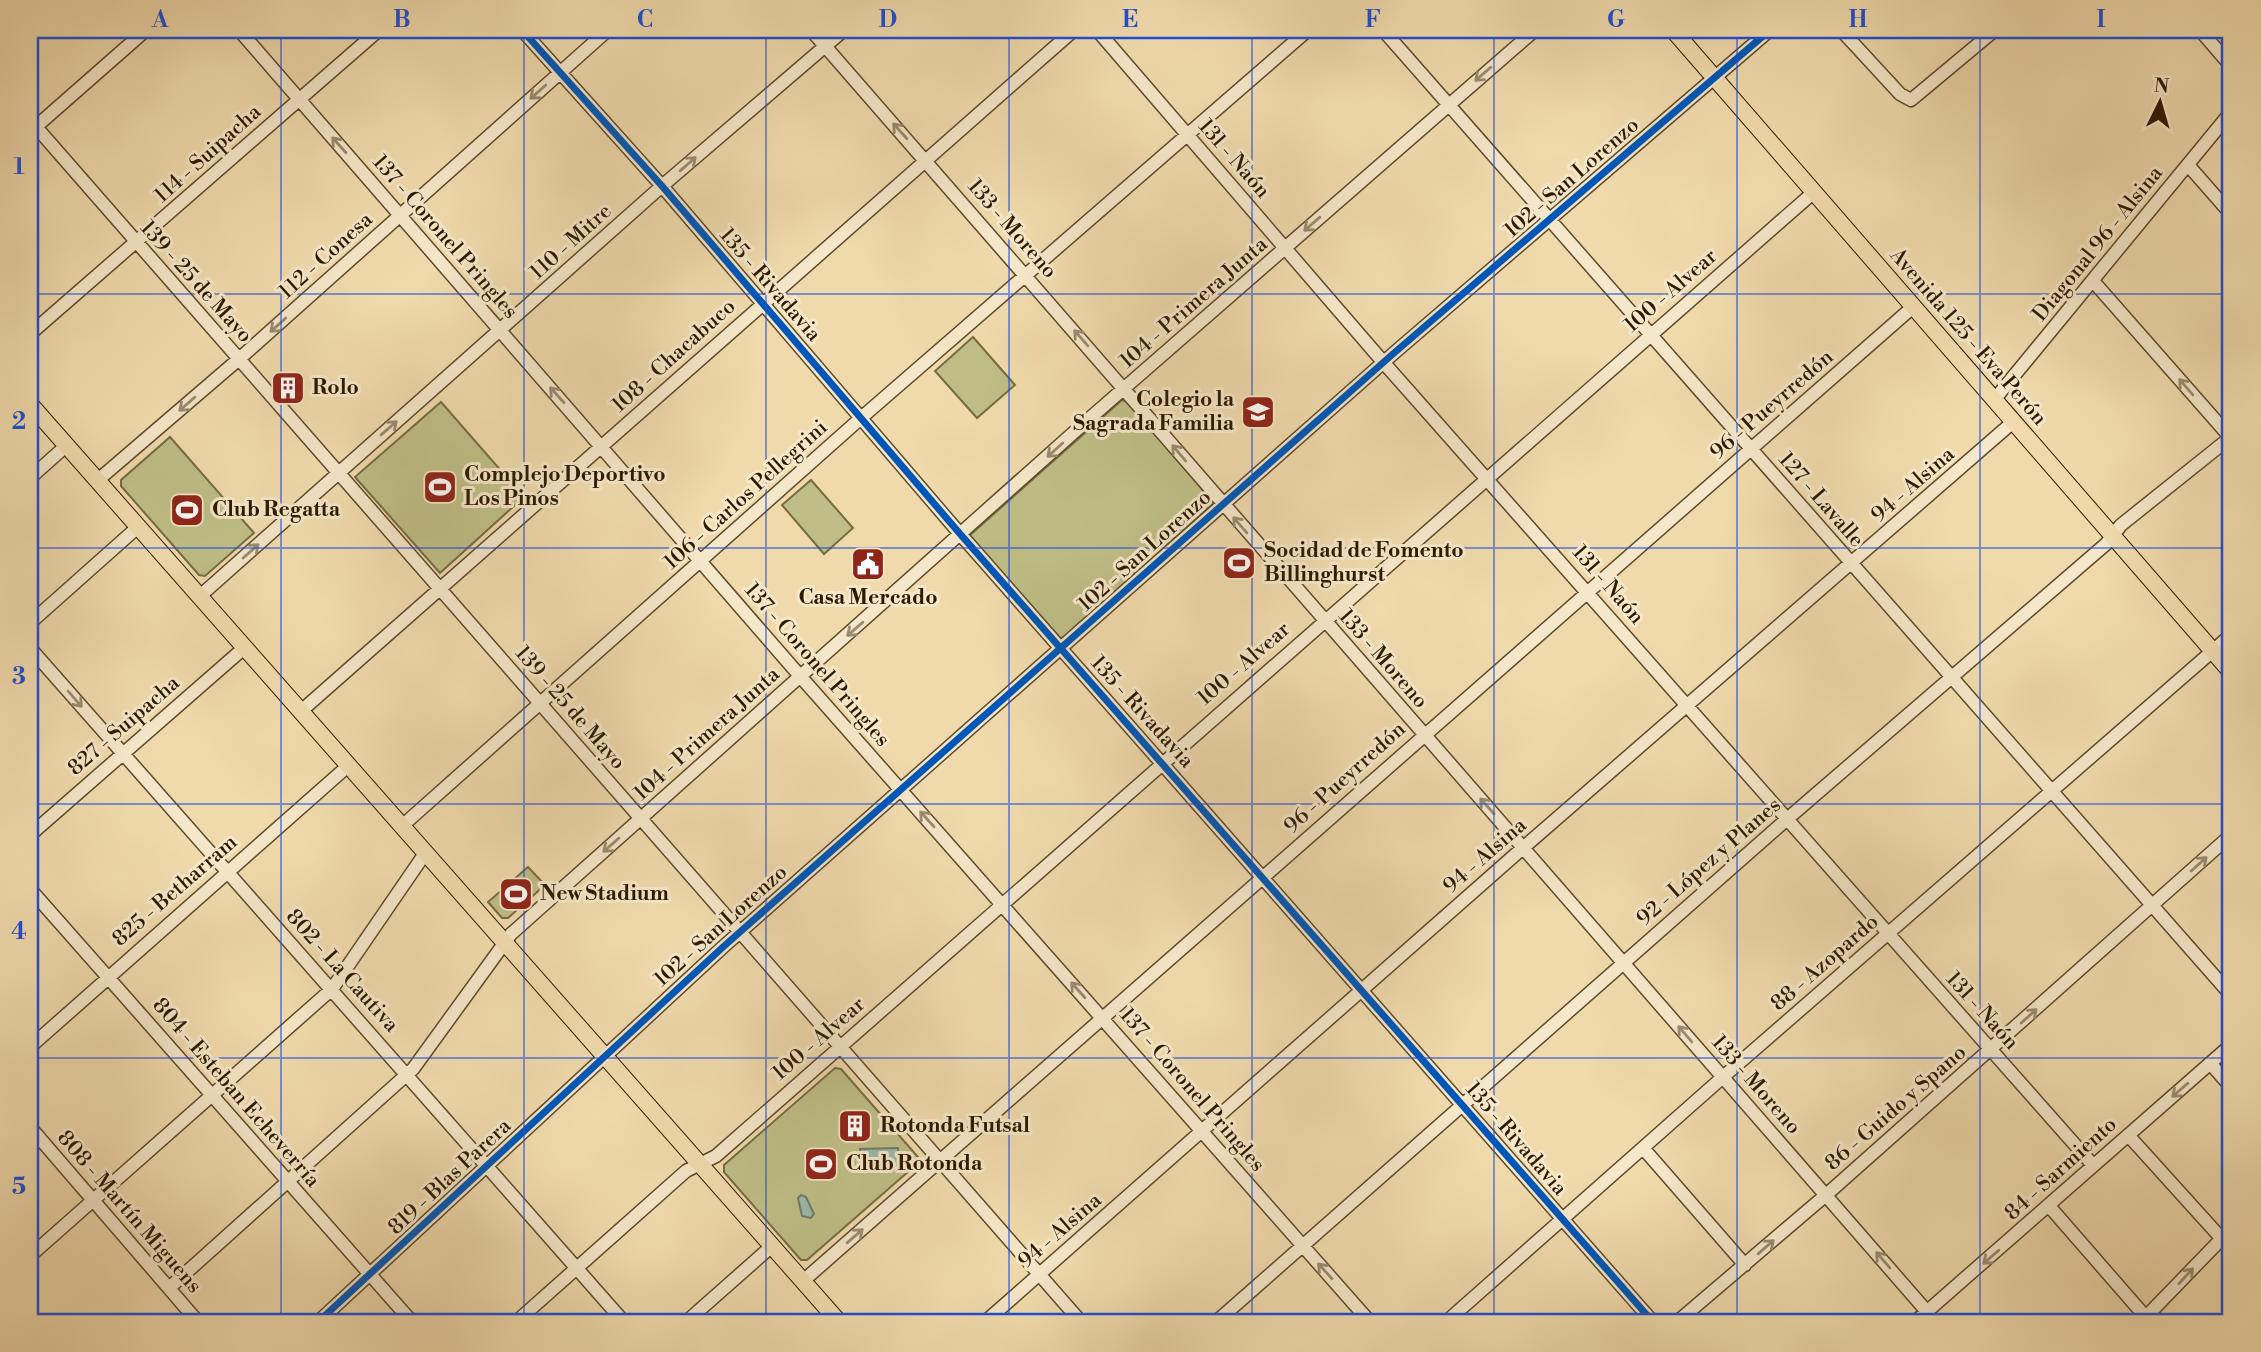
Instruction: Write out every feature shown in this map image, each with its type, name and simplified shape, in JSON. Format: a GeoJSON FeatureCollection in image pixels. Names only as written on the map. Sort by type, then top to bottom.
{"type":"FeatureCollection","features":[{"type":"Feature","properties":{"kind":"main road","name":"Avenida 125 - Eva Perón"},"geometry":{"type":"LineString","coordinates":[[1673,30],[2231,673]]}},
{"type":"Feature","properties":{"kind":"main road"},"geometry":{"type":"LineString","coordinates":[[30,404],[839,1322]]}},
{"type":"Feature","properties":{"kind":"street"},"geometry":{"type":"LineString","coordinates":[[32,127],[146,30]]}},
{"type":"Feature","properties":{"kind":"street","name":"137 - Coronel Pringles"},"geometry":{"type":"LineString","coordinates":[[239,30],[800,677],[1370,1322]]}},
{"type":"Feature","properties":{"kind":"street","name":"114 - Suipacha"},"geometry":{"type":"LineString","coordinates":[[30,334],[379,30]]}},
{"type":"Feature","properties":{"kind":"street","name":"135 - Rivadavia"},"geometry":{"type":"LineString","coordinates":[[522,30],[763,303],[961,535],[1653,1322]]}},
{"type":"Feature","properties":{"kind":"street","name":"112 - Conesa"},"geometry":{"type":"LineString","coordinates":[[98,480],[239,359],[608,30]]}},
{"type":"Feature","properties":{"kind":"street","name":"133 - Moreno"},"geometry":{"type":"LineString","coordinates":[[811,30],[1931,1317]]}},
{"type":"Feature","properties":{"kind":"street","name":"110 - Mitre"},"geometry":{"type":"LineString","coordinates":[[200,596],[662,187],[844,30]]}},
{"type":"Feature","properties":{"kind":"street","name":"108 - Chacabuco"},"geometry":{"type":"LineString","coordinates":[[300,712],[1074,30]]}},
{"type":"Feature","properties":{"kind":"street","name":"131 - Naón"},"geometry":{"type":"LineString","coordinates":[[1097,30],[1384,363],[2092,1164]]}},
{"type":"Feature","properties":{"kind":"street","name":"106 - Carlos Pellegrini"},"geometry":{"type":"LineString","coordinates":[[402,826],[861,418],[1308,30]]}},
{"type":"Feature","properties":{"kind":"street","name":"127 - Lavalle"},"geometry":{"type":"LineString","coordinates":[[1383,30],[2231,995]]}},
{"type":"Feature","properties":{"kind":"street","name":"104 - Primera Junta"},"geometry":{"type":"LineString","coordinates":[[169,1288],[408,1074],[504,941],[1286,247],[1535,30]]}},
{"type":"Feature","properties":{"kind":"street","name":"102 - San Lorenzo"},"geometry":{"type":"LineString","coordinates":[[604,1056],[740,932],[1384,363],[1770,30]]}},
{"type":"Feature","properties":{"kind":"street"},"geometry":{"type":"LineString","coordinates":[[1841,30],[1906,98],[1916,98],[1995,30]]}},
{"type":"Feature","properties":{"kind":"street"},"geometry":{"type":"LineString","coordinates":[[2200,30],[2231,66]]}},
{"type":"Feature","properties":{"kind":"street","name":"Diagonal 96 - Alsina"},"geometry":{"type":"LineString","coordinates":[[1994,400],[2231,112]]}},
{"type":"Feature","properties":{"kind":"street","name":"139 - 25 de Mayo"},"geometry":{"type":"LineString","coordinates":[[32,127],[239,359],[1081,1322]]}},
{"type":"Feature","properties":{"kind":"street"},"geometry":{"type":"LineString","coordinates":[[2188,165],[2231,214]]}},
{"type":"Feature","properties":{"kind":"street","name":"100 - Alvear"},"geometry":{"type":"LineString","coordinates":[[516,1322],[686,1171],[716,1156],[1162,761],[1814,192]]}},
{"type":"Feature","properties":{"kind":"street"},"geometry":{"type":"LineString","coordinates":[[2093,281],[2231,437]]}},
{"type":"Feature","properties":{"kind":"street","name":"96 - Pueyrredón"},"geometry":{"type":"LineString","coordinates":[[803,1281],[1423,734],[1914,306]]}},
{"type":"Feature","properties":{"kind":"street","name":"94 - Alsina"},"geometry":{"type":"LineString","coordinates":[[985,1322],[1524,847],[2013,422]]}},
{"type":"Feature","properties":{"kind":"street","name":"92 - López y Planes"},"geometry":{"type":"LineString","coordinates":[[1216,1322],[1786,820],[1953,680],[2139,510],[2231,437]]}},
{"type":"Feature","properties":{"kind":"street"},"geometry":{"type":"LineString","coordinates":[[30,478],[67,445]]}},
{"type":"Feature","properties":{"kind":"street"},"geometry":{"type":"LineString","coordinates":[[30,623],[139,526]]}},
{"type":"Feature","properties":{"kind":"street","name":"88 - Azopardo"},"geometry":{"type":"LineString","coordinates":[[1446,1322],[2231,635]]}},
{"type":"Feature","properties":{"kind":"street","name":"802 - La Cautiva"},"geometry":{"type":"LineString","coordinates":[[30,648],[625,1322]]}},
{"type":"Feature","properties":{"kind":"street","name":"827 - Suipacha"},"geometry":{"type":"LineString","coordinates":[[30,835],[244,648]]}},
{"type":"Feature","properties":{"kind":"street","name":"825 - Betharram"},"geometry":{"type":"LineString","coordinates":[[30,1046],[348,766]]}},
{"type":"Feature","properties":{"kind":"street","name":"86 - Guido y Spano"},"geometry":{"type":"LineString","coordinates":[[1677,1322],[1991,1050],[2231,835]]}},
{"type":"Feature","properties":{"kind":"street"},"geometry":{"type":"LineString","coordinates":[[30,1256],[332,989],[426,852]]}},
{"type":"Feature","properties":{"kind":"street","name":"804 - Esteban Echeverría"},"geometry":{"type":"LineString","coordinates":[[30,889],[412,1322]]}},
{"type":"Feature","properties":{"kind":"street","name":"84 - Sarmiento"},"geometry":{"type":"LineString","coordinates":[[1915,1322],[1931,1317],[2092,1164],[2231,1045]]}},
{"type":"Feature","properties":{"kind":"street","name":"819 - Blas Parera"},"geometry":{"type":"LineString","coordinates":[[318,1322],[604,1056]]}},
{"type":"Feature","properties":{"kind":"street"},"geometry":{"type":"LineString","coordinates":[[2210,1063],[2231,1087]]}},
{"type":"Feature","properties":{"kind":"street","name":"808 - Martín Miguens"},"geometry":{"type":"LineString","coordinates":[[30,1128],[197,1322]]}},
{"type":"Feature","properties":{"kind":"street"},"geometry":{"type":"LineString","coordinates":[[2128,1135],[2227,1233],[2231,1249]]}},
{"type":"Feature","properties":{"kind":"street"},"geometry":{"type":"LineString","coordinates":[[1643,1148],[1745,1265]]}},
{"type":"Feature","properties":{"kind":"street"},"geometry":{"type":"LineString","coordinates":[[2049,1206],[2145,1321],[2227,1233]]}},
{"type":"Feature","properties":{"kind":"street"},"geometry":{"type":"LineString","coordinates":[[686,1322],[772,1246]]}},
{"type":"Feature","properties":{"kind":"shaded area"},"geometry":{"type":"Polygon","coordinates":[[[973,337],[1015,385],[977,418],[935,371],[973,337]]]}},
{"type":"Feature","properties":{"kind":"shaded area"},"geometry":{"type":"Polygon","coordinates":[[[1122,400],[1128,402],[1214,503],[1062,640],[969,536],[1122,400]]]}},
{"type":"Feature","properties":{"kind":"shaded area","name":"Complejo Deportivo Los Pinos"},"geometry":{"type":"Polygon","coordinates":[[[441,402],[524,497],[440,573],[355,477],[441,402]]]}},
{"type":"Feature","properties":{"kind":"shaded area","name":"Club Regatta"},"geometry":{"type":"Polygon","coordinates":[[[170,437],[254,533],[205,576],[199,575],[121,486],[121,480],[170,437]]]}},
{"type":"Feature","properties":{"kind":"shaded area"},"geometry":{"type":"Polygon","coordinates":[[[811,480],[853,528],[824,554],[782,505],[811,480]]]}},
{"type":"Feature","properties":{"kind":"shaded area","name":"New Stadium"},"geometry":{"type":"Polygon","coordinates":[[[528,867],[545,885],[508,918],[502,918],[488,902],[528,867]]]}},
{"type":"Feature","properties":{"kind":"shaded area","name":"Club Rotonda"},"geometry":{"type":"Polygon","coordinates":[[[835,1068],[841,1069],[918,1157],[917,1164],[807,1260],[801,1260],[724,1172],[724,1165],[835,1068]]]}},
{"type":"Feature","properties":{"kind":"shaded area"},"geometry":{"type":"Polygon","coordinates":[[[898,1148],[899,1169],[861,1170],[860,1149],[898,1148]]]}},
{"type":"Feature","properties":{"kind":"shaded area"},"geometry":{"type":"Polygon","coordinates":[[[801,1195],[806,1197],[814,1214],[811,1218],[802,1216],[798,1198],[801,1195]]]}},
{"type":"Feature","properties":{"kind":"cycle path"},"geometry":{"type":"LineString","coordinates":[[522,30],[662,186],[961,535],[1653,1322]]}},
{"type":"Feature","properties":{"kind":"cycle path"},"geometry":{"type":"LineString","coordinates":[[318,1322],[723,947],[1394,353],[1770,30]]}},
{"type":"Feature","properties":{"kind":"place","name":"Rolo"},"geometry":{"type":"Point","coordinates":[288,388]}},
{"type":"Feature","properties":{"kind":"place","name":"Colegio la Sagrada Familia"},"geometry":{"type":"Point","coordinates":[1258,412]}},
{"type":"Feature","properties":{"kind":"place","name":"Complejo Deportivo Los Pinos"},"geometry":{"type":"Point","coordinates":[440,487]}},
{"type":"Feature","properties":{"kind":"place","name":"Club Regatta"},"geometry":{"type":"Point","coordinates":[187,510]}},
{"type":"Feature","properties":{"kind":"place","name":"Socidad de Fomento Billinghurst"},"geometry":{"type":"Point","coordinates":[1239,563]}},
{"type":"Feature","properties":{"kind":"place","name":"Casa Mercado"},"geometry":{"type":"Point","coordinates":[868,564]}},
{"type":"Feature","properties":{"kind":"place","name":"New Stadium"},"geometry":{"type":"Point","coordinates":[516,894]}},
{"type":"Feature","properties":{"kind":"place","name":"Rotonda Futsal"},"geometry":{"type":"Point","coordinates":[855,1126]}},
{"type":"Feature","properties":{"kind":"place","name":"Club Rotonda"},"geometry":{"type":"Point","coordinates":[821,1164]}}]}
